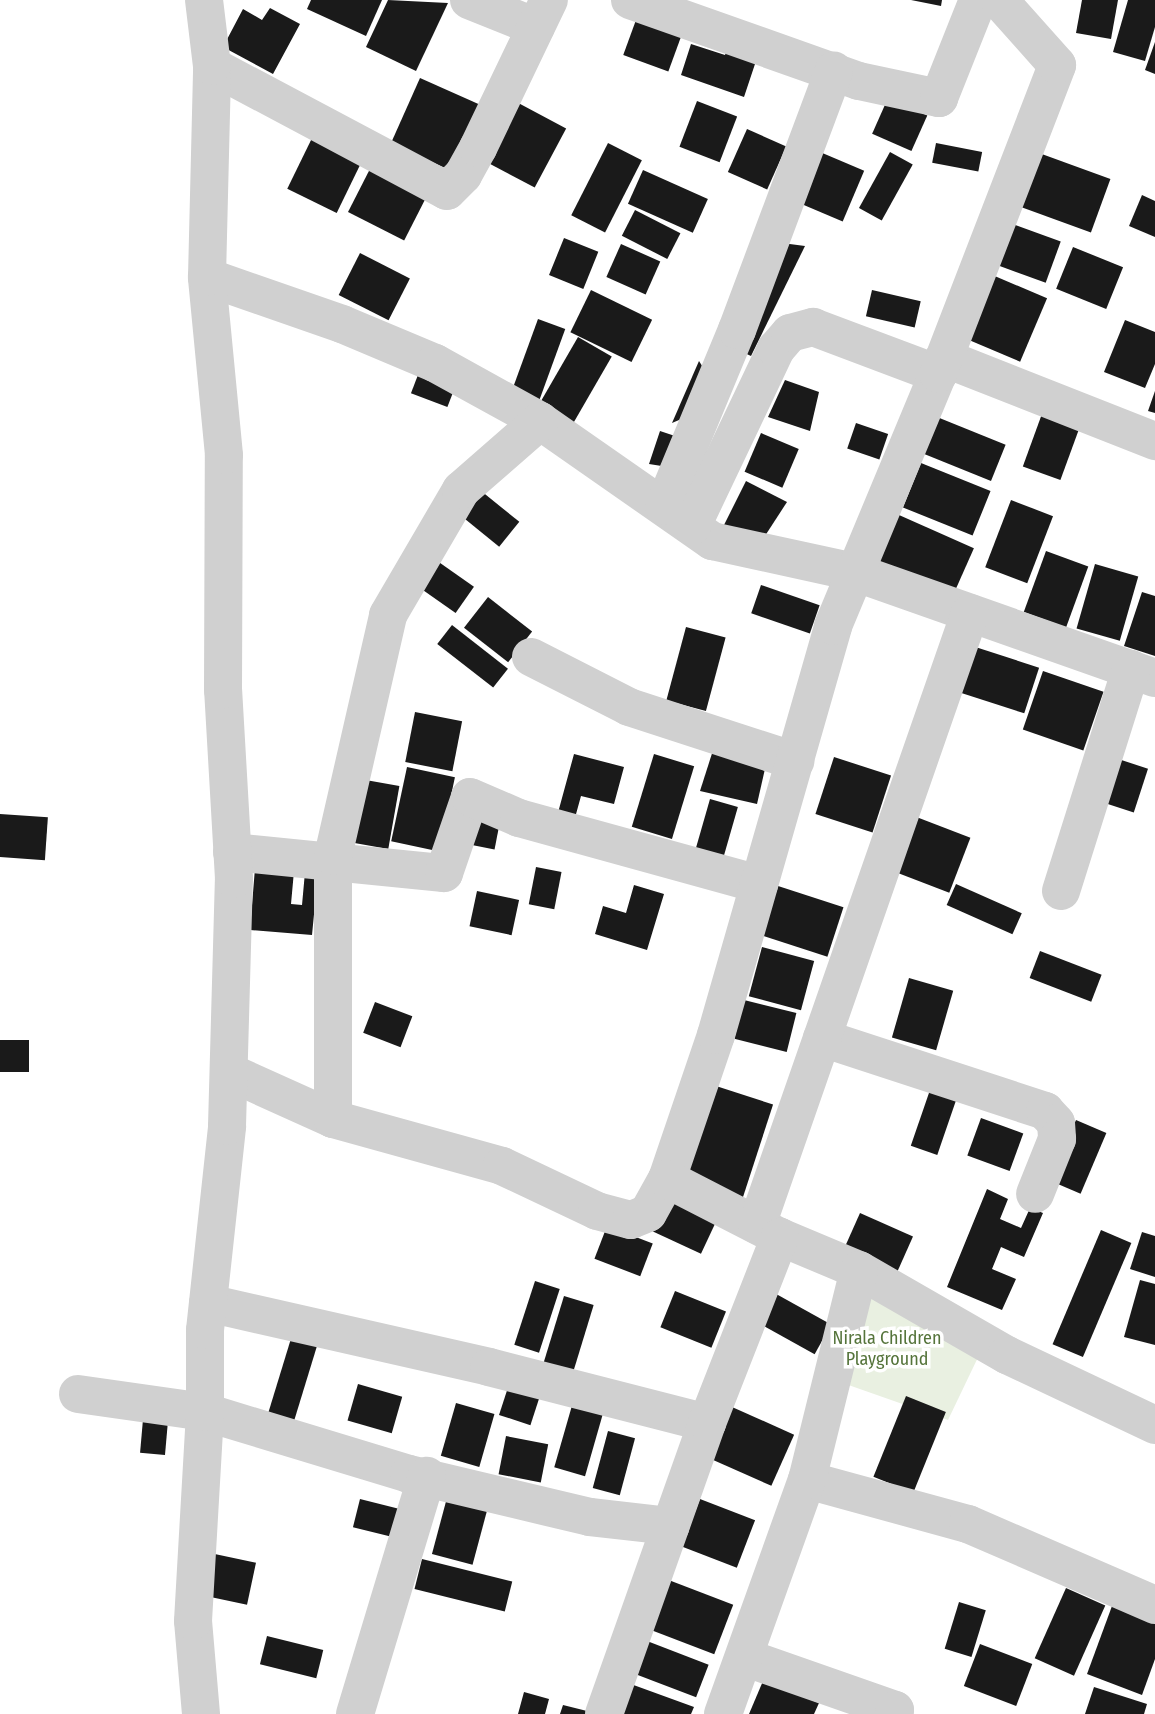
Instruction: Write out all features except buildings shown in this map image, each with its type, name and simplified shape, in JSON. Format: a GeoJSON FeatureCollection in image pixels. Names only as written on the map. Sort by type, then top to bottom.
{"type":"FeatureCollection","features":[{"type":"Feature","properties":{"kind":"street"},"geometry":{"type":"LineString","coordinates":[[201,1714],[193,1621],[205,1412],[208,1303],[229,1072],[232,852],[223,690],[224,455],[207,277],[212,66],[204,0]]}},
{"type":"Feature","properties":{"kind":"street"},"geometry":{"type":"LineString","coordinates":[[212,66],[447,191],[468,166],[542,14],[469,0]]}},
{"type":"Feature","properties":{"kind":"street"},"geometry":{"type":"LineString","coordinates":[[630,0],[834,71],[939,98],[978,0]]}},
{"type":"Feature","properties":{"kind":"street"},"geometry":{"type":"LineString","coordinates":[[229,1072],[333,1119],[502,1166],[597,1211],[632,1220],[648,1213],[667,1179],[716,1035],[832,626],[941,366],[1057,65],[999,0]]}},
{"type":"Feature","properties":{"kind":"street"},"geometry":{"type":"LineString","coordinates":[[678,516],[737,330],[834,71]]}},
{"type":"Feature","properties":{"kind":"street"},"geometry":{"type":"LineString","coordinates":[[207,277],[342,324],[435,363],[540,421],[712,541],[854,572],[1143,673],[1061,891]]}},
{"type":"Feature","properties":{"kind":"street"},"geometry":{"type":"LineString","coordinates":[[678,516],[776,349],[790,333],[813,327],[941,366],[1155,441]]}},
{"type":"Feature","properties":{"kind":"street"},"geometry":{"type":"LineString","coordinates":[[333,1119],[333,862],[388,615],[461,490],[540,421]]}},
{"type":"Feature","properties":{"kind":"street"},"geometry":{"type":"LineString","coordinates":[[604,1714],[707,1423],[768,1231],[822,1038],[970,613]]}},
{"type":"Feature","properties":{"kind":"street"},"geometry":{"type":"LineString","coordinates":[[531,657],[629,707],[794,761]]}},
{"type":"Feature","properties":{"kind":"street"},"geometry":{"type":"LineString","coordinates":[[232,852],[444,873],[470,797],[519,818],[759,884]]}},
{"type":"Feature","properties":{"kind":"street"},"geometry":{"type":"LineString","coordinates":[[822,1038],[1045,1111],[1056,1123],[1057,1139],[1035,1194]]}},
{"type":"Feature","properties":{"kind":"street"},"geometry":{"type":"LineString","coordinates":[[667,1179],[768,1231],[859,1270],[1007,1355],[1155,1425]]}},
{"type":"Feature","properties":{"kind":"street"},"geometry":{"type":"LineString","coordinates":[[723,1714],[807,1480],[859,1270]]}},
{"type":"Feature","properties":{"kind":"street"},"geometry":{"type":"LineString","coordinates":[[208,1303],[489,1367],[707,1423]]}},
{"type":"Feature","properties":{"kind":"street"},"geometry":{"type":"LineString","coordinates":[[78,1394],[205,1412],[409,1474],[427,1476],[590,1517],[670,1526]]}},
{"type":"Feature","properties":{"kind":"street"},"geometry":{"type":"LineString","coordinates":[[355,1714],[427,1476]]}},
{"type":"Feature","properties":{"kind":"street"},"geometry":{"type":"LineString","coordinates":[[807,1480],[968,1524],[1155,1605]]}},
{"type":"Feature","properties":{"kind":"street"},"geometry":{"type":"LineString","coordinates":[[744,1657],[900,1713]]}},
{"type":"Feature","properties":{"kind":"green space","name":"Nirala Children Playground"},"geometry":{"type":"Polygon","coordinates":[[[863,1283],[982,1349],[948,1420],[820,1375],[863,1283]]]}}]}
